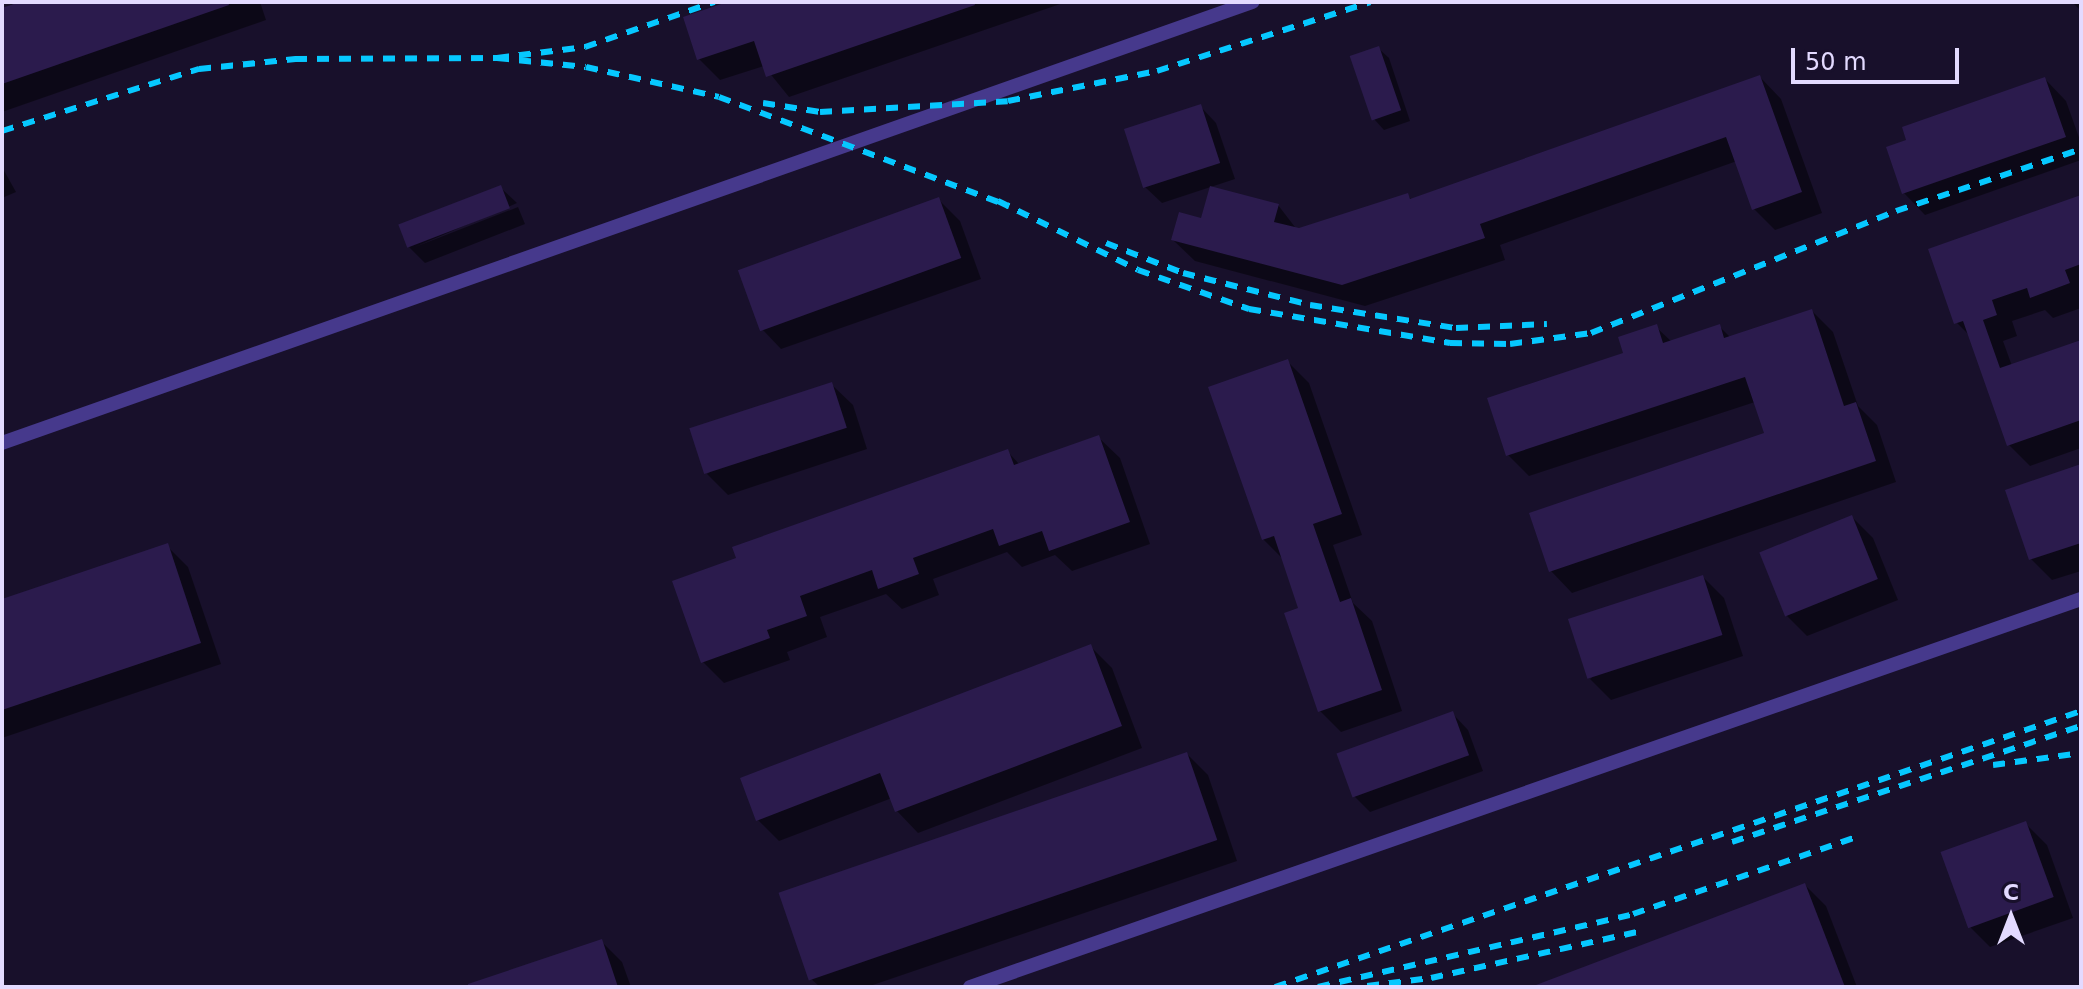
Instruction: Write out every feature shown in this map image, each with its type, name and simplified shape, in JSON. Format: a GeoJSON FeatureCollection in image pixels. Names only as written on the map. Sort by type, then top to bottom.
{"type":"FeatureCollection","features":[{"type":"Feature","properties":{"kind":"lane"},"geometry":{"type":"LineString","coordinates":[[2,443],[1252,2]]}},
{"type":"Feature","properties":{"kind":"lane"},"geometry":{"type":"LineString","coordinates":[[970,987],[2081,599]]}},
{"type":"Feature","properties":{"kind":"building"},"geometry":{"type":"Polygon","coordinates":[[[19,2],[228,2],[229,5],[2,84],[2,8],[19,2]]]}},
{"type":"Feature","properties":{"kind":"building"},"geometry":{"type":"Polygon","coordinates":[[[727,2],[974,2],[975,5],[766,77],[754,41],[697,60],[683,17],[727,2]]]}},
{"type":"Feature","properties":{"kind":"building"},"geometry":{"type":"Polygon","coordinates":[[[1379,46],[1401,110],[1372,120],[1350,56],[1379,46]]]}},
{"type":"Feature","properties":{"kind":"building"},"geometry":{"type":"Polygon","coordinates":[[[1760,75],[1802,192],[1752,210],[1726,137],[1480,224],[1485,238],[1342,285],[1171,240],[1179,212],[1201,218],[1210,186],[1279,204],[1274,222],[1299,228],[1408,193],[1410,199],[1760,75]]]}},
{"type":"Feature","properties":{"kind":"building"},"geometry":{"type":"Polygon","coordinates":[[[2045,77],[2066,137],[1902,194],[1886,147],[1906,140],[1902,127],[2045,77]]]}},
{"type":"Feature","properties":{"kind":"building"},"geometry":{"type":"Polygon","coordinates":[[[1201,104],[1220,163],[1143,188],[1124,129],[1201,104]]]}},
{"type":"Feature","properties":{"kind":"building"},"geometry":{"type":"Polygon","coordinates":[[[501,185],[510,208],[407,248],[398,224],[501,185]]]}},
{"type":"Feature","properties":{"kind":"building"},"geometry":{"type":"Polygon","coordinates":[[[2081,195],[2081,264],[2065,270],[2070,283],[2030,298],[2027,288],[1992,300],[1997,315],[1983,320],[2000,368],[2081,340],[2081,420],[2007,446],[1963,321],[1954,324],[1928,249],[2081,195]]]}},
{"type":"Feature","properties":{"kind":"building"},"geometry":{"type":"Polygon","coordinates":[[[939,197],[961,258],[760,331],[738,270],[939,197]]]}},
{"type":"Feature","properties":{"kind":"building"},"geometry":{"type":"Polygon","coordinates":[[[1812,309],[1844,406],[1856,402],[1876,461],[1549,572],[1529,513],[1764,433],[1745,377],[1506,456],[1487,398],[1623,353],[1618,337],[1657,324],[1663,343],[1720,324],[1724,338],[1812,309]]]}},
{"type":"Feature","properties":{"kind":"building"},"geometry":{"type":"Polygon","coordinates":[[[1288,359],[1342,514],[1313,524],[1340,602],[1351,598],[1382,690],[1318,712],[1284,613],[1298,608],[1274,536],[1262,540],[1208,387],[1288,359]]]}},
{"type":"Feature","properties":{"kind":"building"},"geometry":{"type":"Polygon","coordinates":[[[832,382],[847,428],[704,474],[689,428],[832,382]]]}},
{"type":"Feature","properties":{"kind":"building"},"geometry":{"type":"Polygon","coordinates":[[[1099,435],[1130,522],[1049,551],[1042,531],[999,546],[993,529],[913,558],[919,574],[878,589],[872,570],[800,596],[807,616],[767,630],[770,638],[701,663],[672,581],[736,558],[732,547],[1008,449],[1014,465],[1099,435]]]}},
{"type":"Feature","properties":{"kind":"building"},"geometry":{"type":"Polygon","coordinates":[[[2081,464],[2081,543],[2029,560],[2005,490],[2081,464]]]}},
{"type":"Feature","properties":{"kind":"building"},"geometry":{"type":"Polygon","coordinates":[[[1852,515],[1878,579],[1785,616],[1759,552],[1852,515]]]}},
{"type":"Feature","properties":{"kind":"building"},"geometry":{"type":"Polygon","coordinates":[[[168,543],[201,643],[2,710],[2,599],[168,543]]]}},
{"type":"Feature","properties":{"kind":"building"},"geometry":{"type":"Polygon","coordinates":[[[1703,575],[1722,635],[1587,679],[1568,619],[1703,575]]]}},
{"type":"Feature","properties":{"kind":"building"},"geometry":{"type":"Polygon","coordinates":[[[1091,644],[1122,726],[895,812],[880,773],[756,821],[740,778],[1091,644]]]}},
{"type":"Feature","properties":{"kind":"building"},"geometry":{"type":"Polygon","coordinates":[[[1453,711],[1469,755],[1353,798],[1336,753],[1453,711]]]}},
{"type":"Feature","properties":{"kind":"building"},"geometry":{"type":"Polygon","coordinates":[[[1187,752],[1217,840],[809,981],[779,893],[1187,752]]]}},
{"type":"Feature","properties":{"kind":"building"},"geometry":{"type":"Polygon","coordinates":[[[2026,821],[2054,897],[1968,928],[1940,852],[2026,821]]]}},
{"type":"Feature","properties":{"kind":"building"},"geometry":{"type":"Polygon","coordinates":[[[1805,883],[1845,987],[1536,987],[1536,985],[1805,883]]]}},
{"type":"Feature","properties":{"kind":"building"},"geometry":{"type":"Polygon","coordinates":[[[602,939],[618,987],[468,987],[468,984],[602,939]]]}},
{"type":"Feature","properties":{"kind":"railway"},"geometry":{"type":"LineString","coordinates":[[2,131],[199,69],[295,59],[497,58],[585,47],[714,2]]}},
{"type":"Feature","properties":{"kind":"railway"},"geometry":{"type":"LineString","coordinates":[[763,103],[820,112],[1008,101],[1157,71],[1370,2]]}},
{"type":"Feature","properties":{"kind":"railway"},"geometry":{"type":"LineString","coordinates":[[497,58],[586,67],[719,97],[1009,206]]}},
{"type":"Feature","properties":{"kind":"railway"},"geometry":{"type":"LineString","coordinates":[[998,201],[1138,270],[1249,309],[1450,343],[1510,344],[1591,333],[1896,211],[2081,149]]}},
{"type":"Feature","properties":{"kind":"railway"},"geometry":{"type":"LineString","coordinates":[[1106,243],[1183,273],[1310,305],[1456,328],[1547,324]]}},
{"type":"Feature","properties":{"kind":"railway"},"geometry":{"type":"LineString","coordinates":[[1275,987],[2081,711]]}},
{"type":"Feature","properties":{"kind":"railway"},"geometry":{"type":"LineString","coordinates":[[1732,842],[2081,726]]}},
{"type":"Feature","properties":{"kind":"railway"},"geometry":{"type":"LineString","coordinates":[[1993,765],[2081,753]]}},
{"type":"Feature","properties":{"kind":"railway"},"geometry":{"type":"LineString","coordinates":[[1318,987],[1633,914],[1859,836]]}},
{"type":"Feature","properties":{"kind":"railway"},"geometry":{"type":"LineString","coordinates":[[1367,986],[1431,978],[1637,932]]}}]}
